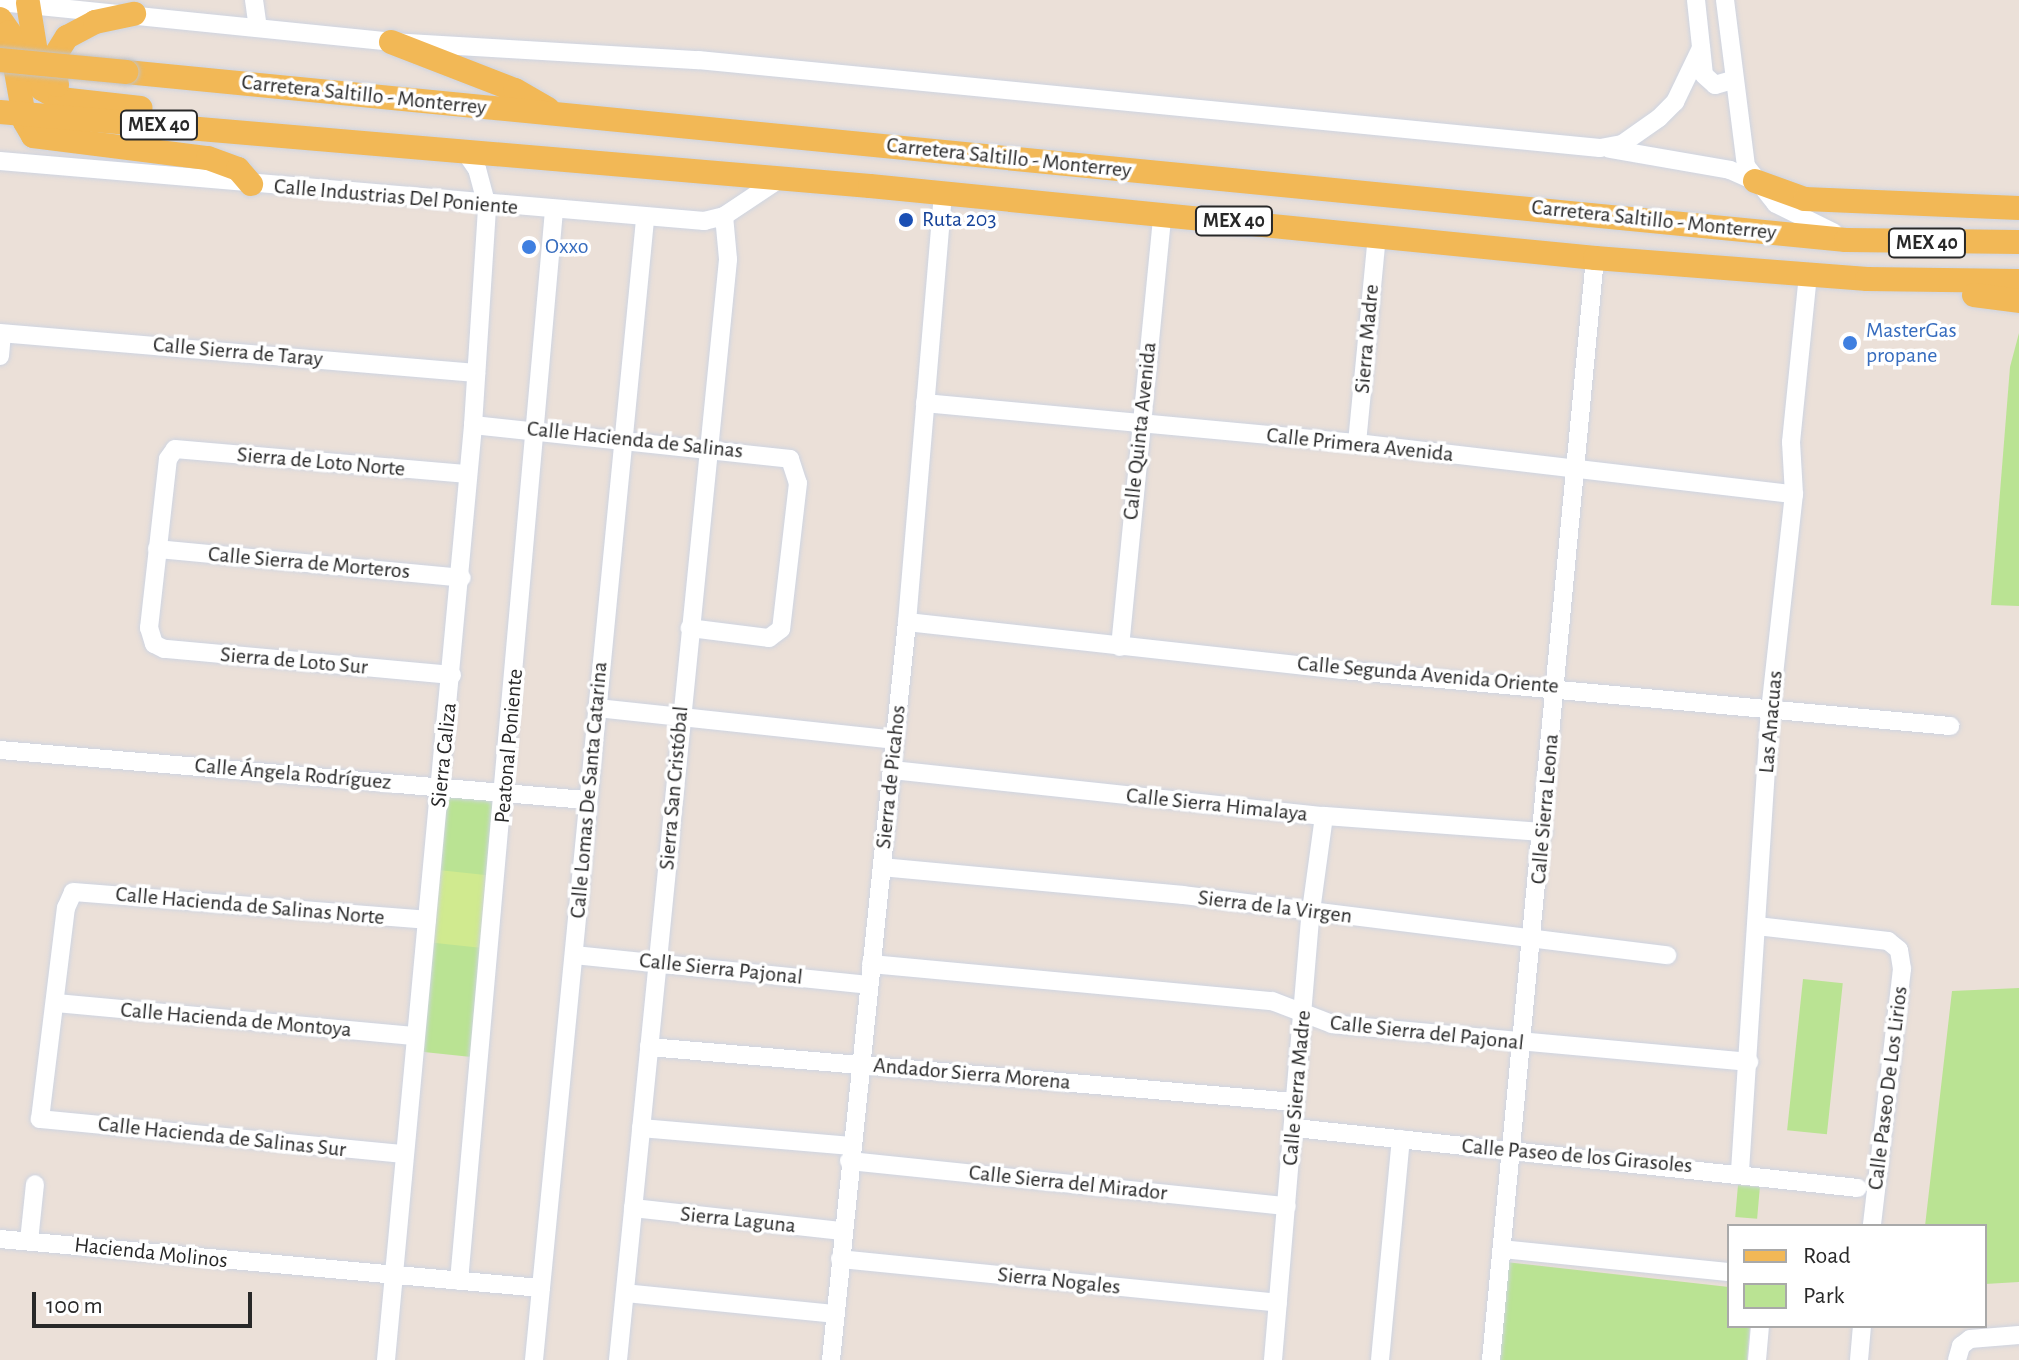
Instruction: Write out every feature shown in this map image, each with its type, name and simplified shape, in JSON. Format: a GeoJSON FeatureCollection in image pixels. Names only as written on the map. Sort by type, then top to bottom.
{"type":"FeatureCollection","features":[{"type":"Feature","properties":{"kind":"main road"},"geometry":{"type":"LineString","coordinates":[[28,2],[38,83],[53,96],[249,121],[293,135]]}},
{"type":"Feature","properties":{"kind":"main road"},"geometry":{"type":"LineString","coordinates":[[75,100],[55,81],[55,52],[84,26],[134,14]]}},
{"type":"Feature","properties":{"kind":"main road"},"geometry":{"type":"LineString","coordinates":[[0,19],[9,32],[12,114],[37,139],[208,158],[238,169],[251,184]]}},
{"type":"Feature","properties":{"kind":"main road"},"geometry":{"type":"LineString","coordinates":[[391,42],[515,90],[557,114]]}},
{"type":"Feature","properties":{"kind":"main road","name":"Carretera Saltillo - Monterrey"},"geometry":{"type":"LineString","coordinates":[[0,60],[1846,240],[2016,241]]}},
{"type":"Feature","properties":{"kind":"main road","name":"Carretera Saltillo - Monterrey"},"geometry":{"type":"LineString","coordinates":[[12,114],[781,178],[1595,258],[1925,281],[2019,281]]}},
{"type":"Feature","properties":{"kind":"main road"},"geometry":{"type":"LineString","coordinates":[[1755,181],[1805,199],[2019,208]]}},
{"type":"Feature","properties":{"kind":"main road"},"geometry":{"type":"LineString","coordinates":[[1925,281],[1970,295],[2019,301]]}},
{"type":"Feature","properties":{"kind":"street"},"geometry":{"type":"LineString","coordinates":[[91,0],[134,14]]}},
{"type":"Feature","properties":{"kind":"street"},"geometry":{"type":"LineString","coordinates":[[254,0],[258,28]]}},
{"type":"Feature","properties":{"kind":"street"},"geometry":{"type":"LineString","coordinates":[[1696,0],[1701,48],[1709,81],[1733,80]]}},
{"type":"Feature","properties":{"kind":"street"},"geometry":{"type":"LineString","coordinates":[[1725,0],[1740,146],[1755,181]]}},
{"type":"Feature","properties":{"kind":"street"},"geometry":{"type":"LineString","coordinates":[[0,2],[28,2],[391,42],[698,60],[1600,148],[1730,170],[1755,181],[1789,214],[1846,240]]}},
{"type":"Feature","properties":{"kind":"street"},"geometry":{"type":"LineString","coordinates":[[1600,148],[1622,144],[1659,118],[1675,102],[1701,48]]}},
{"type":"Feature","properties":{"kind":"street","name":"Sierra Caliza"},"geometry":{"type":"LineString","coordinates":[[386,1360],[403,1154],[462,578],[473,425],[487,206],[477,169],[466,153]]}},
{"type":"Feature","properties":{"kind":"street","name":"Calle Industrias Del Poniente"},"geometry":{"type":"LineString","coordinates":[[0,161],[487,206],[704,221],[724,216],[781,178]]}},
{"type":"Feature","properties":{"kind":"street","name":"Sierra de Picahos"},"geometry":{"type":"LineString","coordinates":[[835,1360],[840,1259],[907,622],[943,193]]}},
{"type":"Feature","properties":{"kind":"street","name":"Peatonal Poniente"},"geometry":{"type":"LineString","coordinates":[[459,1281],[538,430],[554,211]]}},
{"type":"Feature","properties":{"kind":"street","name":"Calle Quinta Avenida"},"geometry":{"type":"LineString","coordinates":[[1120,647],[1139,423],[1162,215]]}},
{"type":"Feature","properties":{"kind":"street","name":"Sierra San Cristóbal"},"geometry":{"type":"LineString","coordinates":[[618,1360],[680,715],[728,259],[724,216]]}},
{"type":"Feature","properties":{"kind":"street","name":"Calle Lomas De Santa Catarina"},"geometry":{"type":"LineString","coordinates":[[534,1360],[586,800],[645,219]]}},
{"type":"Feature","properties":{"kind":"street","name":"Sierra Madre"},"geometry":{"type":"LineString","coordinates":[[1357,443],[1377,235]]}},
{"type":"Feature","properties":{"kind":"street","name":"Calle Sierra Leona"},"geometry":{"type":"LineString","coordinates":[[1491,1360],[1595,258]]}},
{"type":"Feature","properties":{"kind":"street","name":"Las Anacuas"},"geometry":{"type":"LineString","coordinates":[[1740,1171],[1770,711],[1794,494],[1791,442],[1808,274]]}},
{"type":"Feature","properties":{"kind":"street"},"geometry":{"type":"LineString","coordinates":[[0,356],[1,334]]}},
{"type":"Feature","properties":{"kind":"street","name":"Calle Sierra de Taray"},"geometry":{"type":"LineString","coordinates":[[1,334],[476,373]]}},
{"type":"Feature","properties":{"kind":"street","name":"Calle Primera Avenida"},"geometry":{"type":"LineString","coordinates":[[925,403],[1357,443],[1794,494]]}},
{"type":"Feature","properties":{"kind":"street","name":"Calle Hacienda de Salinas"},"geometry":{"type":"LineString","coordinates":[[473,425],[781,455],[794,464],[795,527],[778,634],[763,638],[690,628]]}},
{"type":"Feature","properties":{"kind":"street","name":"Sierra de Loto Norte"},"geometry":{"type":"LineString","coordinates":[[157,549],[168,459],[175,449],[468,474]]}},
{"type":"Feature","properties":{"kind":"street","name":"Calle Sierra de Morteros"},"geometry":{"type":"LineString","coordinates":[[157,549],[462,578]]}},
{"type":"Feature","properties":{"kind":"street","name":"Sierra de Loto Sur"},"geometry":{"type":"LineString","coordinates":[[157,549],[149,628],[154,644],[164,649],[452,675]]}},
{"type":"Feature","properties":{"kind":"street","name":"Calle Segunda Avenida Oriente"},"geometry":{"type":"LineString","coordinates":[[907,622],[1120,647],[1556,686],[1770,711],[1950,726]]}},
{"type":"Feature","properties":{"kind":"street"},"geometry":{"type":"LineString","coordinates":[[597,708],[894,740]]}},
{"type":"Feature","properties":{"kind":"street","name":"Calle Ángela Rodríguez"},"geometry":{"type":"LineString","coordinates":[[0,750],[586,800]]}},
{"type":"Feature","properties":{"kind":"street","name":"Calle Sierra Himalaya"},"geometry":{"type":"LineString","coordinates":[[892,770],[1324,816],[1543,832]]}},
{"type":"Feature","properties":{"kind":"street","name":"Calle Sierra Madre"},"geometry":{"type":"LineString","coordinates":[[1273,1360],[1311,911],[1324,816]]}},
{"type":"Feature","properties":{"kind":"street","name":"Sierra de la Virgen"},"geometry":{"type":"LineString","coordinates":[[882,867],[1311,911],[1667,955]]}},
{"type":"Feature","properties":{"kind":"street","name":"Calle Hacienda de Salinas Norte"},"geometry":{"type":"LineString","coordinates":[[57,1003],[66,908],[73,892],[427,920]]}},
{"type":"Feature","properties":{"kind":"street","name":"Calle Paseo De Los Lirios"},"geometry":{"type":"LineString","coordinates":[[1757,926],[1888,941],[1899,950],[1902,969],[1872,1224]]}},
{"type":"Feature","properties":{"kind":"street","name":"Calle Sierra Pajonal"},"geometry":{"type":"LineString","coordinates":[[574,955],[868,985]]}},
{"type":"Feature","properties":{"kind":"street","name":"Calle Sierra del Pajonal"},"geometry":{"type":"LineString","coordinates":[[871,964],[1272,1001],[1332,1024],[1521,1044],[1749,1062]]}},
{"type":"Feature","properties":{"kind":"street","name":"Calle Hacienda de Montoya"},"geometry":{"type":"LineString","coordinates":[[57,1003],[415,1036]]}},
{"type":"Feature","properties":{"kind":"street","name":"Calle Hacienda de Salinas Sur"},"geometry":{"type":"LineString","coordinates":[[57,1003],[40,1119],[403,1154]]}},
{"type":"Feature","properties":{"kind":"street","name":"Andador Sierra Morena"},"geometry":{"type":"LineString","coordinates":[[649,1047],[1295,1102]]}},
{"type":"Feature","properties":{"kind":"street","name":"Calle Sierra del Mirador"},"geometry":{"type":"LineString","coordinates":[[641,1128],[1287,1206]]}},
{"type":"Feature","properties":{"kind":"street","name":"Calle Paseo de los Girasoles"},"geometry":{"type":"LineString","coordinates":[[1295,1128],[1740,1171],[1858,1188]]}},
{"type":"Feature","properties":{"kind":"street"},"geometry":{"type":"LineString","coordinates":[[1380,1360],[1401,1139]]}},
{"type":"Feature","properties":{"kind":"street"},"geometry":{"type":"LineString","coordinates":[[29,1241],[35,1184]]}},
{"type":"Feature","properties":{"kind":"street","name":"Sierra Laguna"},"geometry":{"type":"LineString","coordinates":[[633,1208],[843,1231]]}},
{"type":"Feature","properties":{"kind":"street","name":"Hacienda Molinos"},"geometry":{"type":"LineString","coordinates":[[0,1239],[541,1288]]}},
{"type":"Feature","properties":{"kind":"street"},"geometry":{"type":"LineString","coordinates":[[1502,1249],[1727,1272]]}},
{"type":"Feature","properties":{"kind":"street","name":"Sierra Nogales"},"geometry":{"type":"LineString","coordinates":[[840,1259],[1278,1303]]}},
{"type":"Feature","properties":{"kind":"street"},"geometry":{"type":"LineString","coordinates":[[625,1293],[835,1314]]}},
{"type":"Feature","properties":{"kind":"street"},"geometry":{"type":"LineString","coordinates":[[1757,1360],[1760,1328]]}},
{"type":"Feature","properties":{"kind":"street"},"geometry":{"type":"LineString","coordinates":[[1859,1360],[1862,1328]]}},
{"type":"Feature","properties":{"kind":"street"},"geometry":{"type":"LineString","coordinates":[[1957,1360],[1970,1339],[2019,1335]]}},
{"type":"Feature","properties":{"kind":"green space"},"geometry":{"type":"Polygon","coordinates":[[[2019,333],[2019,606],[1991,605],[2010,367],[2019,333]]]}},
{"type":"Feature","properties":{"kind":"green space"},"geometry":{"type":"Polygon","coordinates":[[[438,782],[507,789],[478,1058],[410,1051],[438,782]]]}},
{"type":"Feature","properties":{"kind":"green space"},"geometry":{"type":"Polygon","coordinates":[[[429,869],[488,875],[480,948],[421,942],[429,869]]]}},
{"type":"Feature","properties":{"kind":"green space"},"geometry":{"type":"Polygon","coordinates":[[[1803,979],[1843,983],[1827,1134],[1787,1130],[1803,979]]]}},
{"type":"Feature","properties":{"kind":"green space"},"geometry":{"type":"Polygon","coordinates":[[[2019,988],[2019,1282],[1987,1284],[1987,1224],[1925,1224],[1952,991],[2019,988]]]}},
{"type":"Feature","properties":{"kind":"green space"},"geometry":{"type":"Polygon","coordinates":[[[1738,1185],[1760,1187],[1757,1219],[1735,1217],[1738,1185]]]}},
{"type":"Feature","properties":{"kind":"green space"},"geometry":{"type":"Polygon","coordinates":[[[1506,1262],[1727,1287],[1727,1328],[1750,1328],[1747,1360],[1500,1360],[1506,1262]]]}},
{"type":"Feature","properties":{"kind":"place","name":"Ruta 203"},"geometry":{"type":"Point","coordinates":[906,220]}},
{"type":"Feature","properties":{"kind":"place","name":"Oxxo"},"geometry":{"type":"Point","coordinates":[529,247]}},
{"type":"Feature","properties":{"kind":"place","name":"MasterGas propane"},"geometry":{"type":"Point","coordinates":[1850,343]}}]}
